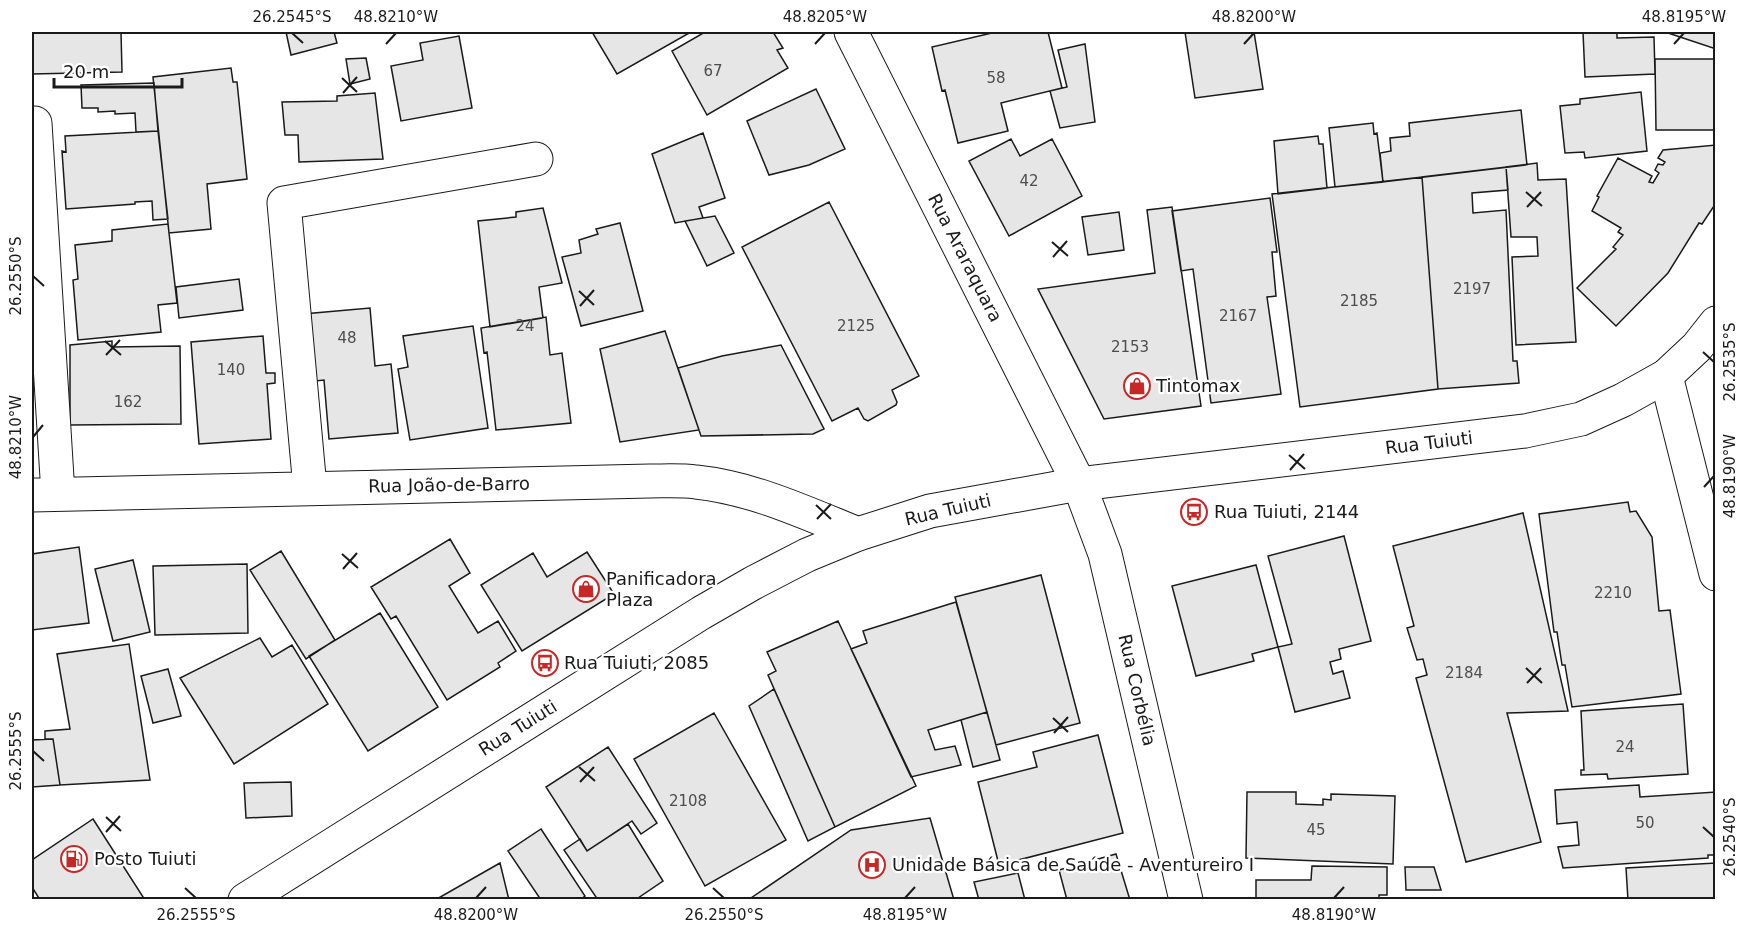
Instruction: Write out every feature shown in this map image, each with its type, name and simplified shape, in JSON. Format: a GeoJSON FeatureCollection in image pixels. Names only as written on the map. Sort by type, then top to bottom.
{"type":"FeatureCollection","features":[{"type":"Feature","properties":{"kind":"street","name":"Rua Araraquara"},"geometry":{"type":"LineString","coordinates":[[851,32],[1079,484]]}},
{"type":"Feature","properties":{"kind":"street"},"geometry":{"type":"LineString","coordinates":[[35,123],[45,495]]}},
{"type":"Feature","properties":{"kind":"street"},"geometry":{"type":"LineString","coordinates":[[310,488],[284,203],[536,159]]}},
{"type":"Feature","properties":{"kind":"street","name":"Rua Tuiuti"},"geometry":{"type":"LineString","coordinates":[[245,900],[702,613],[798,560],[858,534],[930,511],[1079,484],[1525,431],[1581,419],[1623,400],[1666,375],[1697,347],[1716,323]]}},
{"type":"Feature","properties":{"kind":"street"},"geometry":{"type":"LineString","coordinates":[[1666,375],[1716,574]]}},
{"type":"Feature","properties":{"kind":"street","name":"Rua João-de-Barro"},"geometry":{"type":"LineString","coordinates":[[45,495],[650,481],[697,482],[751,493],[858,534]]}},
{"type":"Feature","properties":{"kind":"street","name":"Rua Corbélia"},"geometry":{"type":"LineString","coordinates":[[1079,484],[1106,554],[1186,900]]}},
{"type":"Feature","properties":{"kind":"building"},"geometry":{"type":"Polygon","coordinates":[[[32,32],[121,32],[122,72],[32,74],[32,32]]]}},
{"type":"Feature","properties":{"kind":"building"},"geometry":{"type":"Polygon","coordinates":[[[286,32],[334,32],[337,43],[291,55],[286,32]]]}},
{"type":"Feature","properties":{"kind":"building"},"geometry":{"type":"Polygon","coordinates":[[[592,32],[691,32],[617,74],[592,32]]]}},
{"type":"Feature","properties":{"kind":"building"},"geometry":{"type":"Polygon","coordinates":[[[705,32],[773,32],[783,48],[777,50],[788,68],[707,115],[672,51],[705,32]]]}},
{"type":"Feature","properties":{"kind":"building"},"geometry":{"type":"Polygon","coordinates":[[[996,32],[1048,32],[1062,88],[1001,103],[1008,131],[958,143],[945,90],[942,91],[932,47],[996,32]]]}},
{"type":"Feature","properties":{"kind":"building"},"geometry":{"type":"Polygon","coordinates":[[[1185,32],[1254,32],[1263,89],[1195,98],[1185,32]]]}},
{"type":"Feature","properties":{"kind":"building"},"geometry":{"type":"Polygon","coordinates":[[[1583,32],[1617,32],[1617,38],[1654,37],[1655,74],[1585,77],[1583,32]]]}},
{"type":"Feature","properties":{"kind":"building"},"geometry":{"type":"Polygon","coordinates":[[[1665,32],[1716,32],[1716,49],[1665,32]]]}},
{"type":"Feature","properties":{"kind":"building"},"geometry":{"type":"Polygon","coordinates":[[[459,36],[472,108],[401,121],[391,66],[423,60],[420,43],[459,36]]]}},
{"type":"Feature","properties":{"kind":"building"},"geometry":{"type":"Polygon","coordinates":[[[1085,44],[1095,122],[1060,128],[1050,91],[1067,87],[1058,50],[1085,44]]]}},
{"type":"Feature","properties":{"kind":"building"},"geometry":{"type":"Polygon","coordinates":[[[366,58],[370,79],[350,84],[346,59],[366,58]]]}},
{"type":"Feature","properties":{"kind":"building"},"geometry":{"type":"Polygon","coordinates":[[[1655,59],[1716,59],[1716,130],[1656,130],[1655,59]]]}},
{"type":"Feature","properties":{"kind":"building"},"geometry":{"type":"Polygon","coordinates":[[[231,68],[233,82],[237,82],[247,179],[207,184],[211,229],[169,233],[153,77],[231,68]]]}},
{"type":"Feature","properties":{"kind":"building"},"geometry":{"type":"Polygon","coordinates":[[[154,83],[158,131],[136,132],[135,113],[115,114],[115,111],[98,112],[98,108],[82,108],[81,85],[154,83]]]}},
{"type":"Feature","properties":{"kind":"building"},"geometry":{"type":"Polygon","coordinates":[[[816,89],[845,149],[809,165],[769,175],[747,121],[816,89]]]}},
{"type":"Feature","properties":{"kind":"building"},"geometry":{"type":"Polygon","coordinates":[[[1641,92],[1647,151],[1585,158],[1584,152],[1565,153],[1560,106],[1580,104],[1580,99],[1641,92]]]}},
{"type":"Feature","properties":{"kind":"building"},"geometry":{"type":"Polygon","coordinates":[[[375,93],[383,159],[299,162],[298,135],[285,135],[282,102],[337,101],[337,96],[375,93]]]}},
{"type":"Feature","properties":{"kind":"building"},"geometry":{"type":"Polygon","coordinates":[[[1521,110],[1527,165],[1383,182],[1380,153],[1391,151],[1390,138],[1410,136],[1409,123],[1521,110]]]}},
{"type":"Feature","properties":{"kind":"building"},"geometry":{"type":"Polygon","coordinates":[[[1373,123],[1374,134],[1377,133],[1383,182],[1335,187],[1329,128],[1373,123]]]}},
{"type":"Feature","properties":{"kind":"building"},"geometry":{"type":"Polygon","coordinates":[[[158,131],[168,219],[153,220],[152,201],[66,209],[62,151],[66,152],[65,136],[158,131]]]}},
{"type":"Feature","properties":{"kind":"building"},"geometry":{"type":"Polygon","coordinates":[[[703,133],[725,198],[699,207],[703,218],[675,223],[652,154],[703,133]]]}},
{"type":"Feature","properties":{"kind":"building"},"geometry":{"type":"Polygon","coordinates":[[[1318,136],[1319,144],[1323,144],[1327,188],[1278,194],[1274,141],[1318,136]]]}},
{"type":"Feature","properties":{"kind":"building"},"geometry":{"type":"Polygon","coordinates":[[[1011,139],[1020,156],[1052,139],[1082,196],[1009,236],[969,161],[1011,139]]]}},
{"type":"Feature","properties":{"kind":"building"},"geometry":{"type":"Polygon","coordinates":[[[1716,145],[1716,203],[1702,224],[1699,223],[1668,273],[1616,326],[1577,288],[1616,249],[1613,247],[1623,235],[1618,232],[1621,228],[1592,211],[1599,197],[1597,196],[1618,158],[1652,176],[1649,182],[1653,183],[1659,173],[1655,170],[1658,164],[1663,165],[1665,162],[1658,158],[1663,150],[1716,145]]]}},
{"type":"Feature","properties":{"kind":"building"},"geometry":{"type":"Polygon","coordinates":[[[1537,163],[1538,180],[1566,179],[1576,342],[1516,345],[1512,257],[1538,256],[1537,237],[1511,237],[1506,167],[1537,163]]]}},
{"type":"Feature","properties":{"kind":"building"},"geometry":{"type":"Polygon","coordinates":[[[1506,167],[1508,190],[1472,193],[1473,213],[1506,210],[1513,361],[1517,361],[1519,383],[1438,389],[1422,177],[1506,167]]]}},
{"type":"Feature","properties":{"kind":"building"},"geometry":{"type":"Polygon","coordinates":[[[1422,177],[1438,389],[1300,407],[1272,194],[1422,177]]]}},
{"type":"Feature","properties":{"kind":"building"},"geometry":{"type":"Polygon","coordinates":[[[1270,198],[1277,252],[1272,252],[1276,296],[1267,297],[1281,394],[1211,403],[1193,269],[1181,271],[1172,211],[1270,198]]]}},
{"type":"Feature","properties":{"kind":"building"},"geometry":{"type":"Polygon","coordinates":[[[829,202],[919,376],[892,390],[896,405],[868,421],[864,419],[858,408],[832,421],[742,247],[829,202]]]}},
{"type":"Feature","properties":{"kind":"building"},"geometry":{"type":"Polygon","coordinates":[[[1172,207],[1201,406],[1104,419],[1038,289],[1155,273],[1147,210],[1172,207]]]}},
{"type":"Feature","properties":{"kind":"building"},"geometry":{"type":"Polygon","coordinates":[[[543,208],[562,283],[539,287],[543,318],[490,327],[478,221],[516,217],[516,212],[543,208]]]}},
{"type":"Feature","properties":{"kind":"building"},"geometry":{"type":"Polygon","coordinates":[[[1119,212],[1124,250],[1088,255],[1082,217],[1119,212]]]}},
{"type":"Feature","properties":{"kind":"building"},"geometry":{"type":"Polygon","coordinates":[[[715,216],[734,253],[707,266],[685,221],[715,216]]]}},
{"type":"Feature","properties":{"kind":"building"},"geometry":{"type":"Polygon","coordinates":[[[620,223],[643,311],[581,326],[562,257],[581,253],[579,240],[598,234],[596,229],[620,223]]]}},
{"type":"Feature","properties":{"kind":"building"},"geometry":{"type":"Polygon","coordinates":[[[168,224],[177,303],[158,305],[161,332],[78,340],[73,280],[78,279],[75,245],[112,241],[112,230],[168,224]]]}},
{"type":"Feature","properties":{"kind":"building"},"geometry":{"type":"Polygon","coordinates":[[[239,279],[243,310],[179,318],[176,287],[239,279]]]}},
{"type":"Feature","properties":{"kind":"building"},"geometry":{"type":"Polygon","coordinates":[[[370,308],[375,366],[391,364],[398,433],[329,439],[324,380],[306,382],[303,314],[370,308]]]}},
{"type":"Feature","properties":{"kind":"building"},"geometry":{"type":"Polygon","coordinates":[[[546,317],[550,355],[562,353],[571,423],[496,430],[487,352],[484,353],[481,328],[546,317]]]}},
{"type":"Feature","properties":{"kind":"building"},"geometry":{"type":"Polygon","coordinates":[[[473,326],[488,428],[410,440],[398,369],[408,367],[403,336],[473,326]]]}},
{"type":"Feature","properties":{"kind":"building"},"geometry":{"type":"Polygon","coordinates":[[[665,331],[699,430],[620,442],[600,349],[665,331]]]}},
{"type":"Feature","properties":{"kind":"building"},"geometry":{"type":"Polygon","coordinates":[[[263,336],[266,373],[275,373],[275,383],[267,384],[271,439],[199,444],[191,342],[263,336]]]}},
{"type":"Feature","properties":{"kind":"building"},"geometry":{"type":"Polygon","coordinates":[[[112,341],[112,347],[180,346],[181,424],[70,425],[70,345],[112,341]]]}},
{"type":"Feature","properties":{"kind":"building"},"geometry":{"type":"Polygon","coordinates":[[[781,345],[824,429],[813,434],[701,436],[678,368],[722,356],[781,345]]]}},
{"type":"Feature","properties":{"kind":"building"},"geometry":{"type":"Polygon","coordinates":[[[1628,502],[1630,512],[1636,511],[1652,537],[1659,611],[1670,610],[1681,694],[1572,707],[1565,665],[1562,665],[1557,632],[1554,632],[1539,514],[1628,502]]]}},
{"type":"Feature","properties":{"kind":"building"},"geometry":{"type":"Polygon","coordinates":[[[1523,513],[1568,711],[1507,713],[1541,842],[1466,862],[1416,678],[1427,675],[1423,659],[1417,660],[1407,628],[1414,626],[1393,546],[1523,513]]]}},
{"type":"Feature","properties":{"kind":"building"},"geometry":{"type":"Polygon","coordinates":[[[1344,536],[1371,641],[1339,649],[1341,659],[1330,662],[1333,674],[1343,671],[1350,698],[1295,712],[1278,647],[1292,644],[1268,556],[1344,536]]]}},
{"type":"Feature","properties":{"kind":"building"},"geometry":{"type":"Polygon","coordinates":[[[450,539],[470,573],[449,586],[478,633],[498,621],[516,651],[498,663],[500,667],[447,700],[396,616],[391,619],[371,587],[450,539]]]}},
{"type":"Feature","properties":{"kind":"building"},"geometry":{"type":"Polygon","coordinates":[[[79,547],[89,623],[32,630],[32,554],[79,547]]]}},
{"type":"Feature","properties":{"kind":"building"},"geometry":{"type":"Polygon","coordinates":[[[281,551],[335,640],[306,659],[250,570],[281,551]]]}},
{"type":"Feature","properties":{"kind":"building"},"geometry":{"type":"Polygon","coordinates":[[[587,552],[614,594],[522,651],[481,585],[533,553],[547,577],[587,552]]]}},
{"type":"Feature","properties":{"kind":"building"},"geometry":{"type":"Polygon","coordinates":[[[133,560],[150,632],[113,641],[95,569],[133,560]]]}},
{"type":"Feature","properties":{"kind":"building"},"geometry":{"type":"Polygon","coordinates":[[[247,564],[248,633],[155,635],[153,566],[247,564]]]}},
{"type":"Feature","properties":{"kind":"building"},"geometry":{"type":"Polygon","coordinates":[[[1256,565],[1278,647],[1252,654],[1254,661],[1196,676],[1172,586],[1256,565]]]}},
{"type":"Feature","properties":{"kind":"building"},"geometry":{"type":"Polygon","coordinates":[[[1041,575],[1080,723],[996,745],[955,597],[1041,575]]]}},
{"type":"Feature","properties":{"kind":"building"},"geometry":{"type":"Polygon","coordinates":[[[956,602],[987,712],[928,730],[935,750],[955,746],[961,765],[911,777],[851,649],[867,643],[863,631],[956,602]]]}},
{"type":"Feature","properties":{"kind":"building"},"geometry":{"type":"Polygon","coordinates":[[[380,613],[438,707],[368,751],[309,656],[380,613]]]}},
{"type":"Feature","properties":{"kind":"building"},"geometry":{"type":"Polygon","coordinates":[[[838,621],[916,786],[835,827],[768,675],[776,671],[767,652],[838,621]]]}},
{"type":"Feature","properties":{"kind":"building"},"geometry":{"type":"Polygon","coordinates":[[[260,638],[272,657],[292,645],[328,704],[234,764],[180,678],[260,638]]]}},
{"type":"Feature","properties":{"kind":"building"},"geometry":{"type":"Polygon","coordinates":[[[129,644],[150,780],[60,785],[53,739],[45,739],[45,731],[70,729],[57,654],[129,644]]]}},
{"type":"Feature","properties":{"kind":"building"},"geometry":{"type":"Polygon","coordinates":[[[168,669],[181,716],[153,723],[141,676],[168,669]]]}},
{"type":"Feature","properties":{"kind":"building"},"geometry":{"type":"Polygon","coordinates":[[[774,689],[835,827],[808,841],[749,706],[774,689]]]}},
{"type":"Feature","properties":{"kind":"building"},"geometry":{"type":"Polygon","coordinates":[[[1683,704],[1688,774],[1608,779],[1607,774],[1581,775],[1581,770],[1584,770],[1581,711],[1683,704]]]}},
{"type":"Feature","properties":{"kind":"building"},"geometry":{"type":"Polygon","coordinates":[[[987,712],[1000,760],[973,767],[961,720],[987,712]]]}},
{"type":"Feature","properties":{"kind":"building"},"geometry":{"type":"Polygon","coordinates":[[[714,713],[786,840],[705,886],[634,759],[714,713]]]}},
{"type":"Feature","properties":{"kind":"building"},"geometry":{"type":"Polygon","coordinates":[[[1098,735],[1123,833],[999,865],[978,782],[1037,767],[1033,752],[1098,735]]]}},
{"type":"Feature","properties":{"kind":"building"},"geometry":{"type":"Polygon","coordinates":[[[53,739],[60,785],[32,787],[32,740],[53,739]]]}},
{"type":"Feature","properties":{"kind":"building"},"geometry":{"type":"Polygon","coordinates":[[[608,747],[657,823],[641,834],[632,821],[587,851],[546,787],[608,747]]]}},
{"type":"Feature","properties":{"kind":"building"},"geometry":{"type":"Polygon","coordinates":[[[291,782],[292,816],[246,818],[244,783],[291,782]]]}},
{"type":"Feature","properties":{"kind":"building"},"geometry":{"type":"Polygon","coordinates":[[[1639,785],[1640,797],[1716,792],[1716,855],[1708,855],[1708,858],[1563,868],[1558,847],[1579,845],[1577,822],[1557,824],[1555,790],[1639,785]]]}},
{"type":"Feature","properties":{"kind":"building"},"geometry":{"type":"Polygon","coordinates":[[[1247,792],[1296,792],[1296,804],[1323,805],[1323,799],[1331,800],[1331,794],[1395,796],[1393,864],[1246,858],[1247,792]]]}},
{"type":"Feature","properties":{"kind":"building","name":"Unidade Básica de Saúde - Aventureiro I"},"geometry":{"type":"Polygon","coordinates":[[[930,818],[954,900],[748,900],[851,830],[930,818]]]}},
{"type":"Feature","properties":{"kind":"building"},"geometry":{"type":"Polygon","coordinates":[[[93,819],[145,900],[40,900],[32,887],[32,860],[93,819]]]}},
{"type":"Feature","properties":{"kind":"building"},"geometry":{"type":"Polygon","coordinates":[[[628,824],[663,881],[635,900],[598,900],[564,850],[580,839],[587,851],[628,824]]]}},
{"type":"Feature","properties":{"kind":"building"},"geometry":{"type":"Polygon","coordinates":[[[541,829],[585,896],[580,900],[541,900],[508,851],[541,829]]]}},
{"type":"Feature","properties":{"kind":"building"},"geometry":{"type":"Polygon","coordinates":[[[1116,854],[1130,900],[1067,900],[1059,870],[1116,854]]]}},
{"type":"Feature","properties":{"kind":"building"},"geometry":{"type":"Polygon","coordinates":[[[500,863],[509,900],[435,900],[500,863]]]}},
{"type":"Feature","properties":{"kind":"building"},"geometry":{"type":"Polygon","coordinates":[[[1716,863],[1716,900],[1628,900],[1626,868],[1716,863]]]}},
{"type":"Feature","properties":{"kind":"building"},"geometry":{"type":"Polygon","coordinates":[[[1312,866],[1387,867],[1387,895],[1379,895],[1379,900],[1256,900],[1256,880],[1311,880],[1312,866]]]}},
{"type":"Feature","properties":{"kind":"building"},"geometry":{"type":"Polygon","coordinates":[[[1405,867],[1434,867],[1441,890],[1406,890],[1405,867]]]}},
{"type":"Feature","properties":{"kind":"building"},"geometry":{"type":"Polygon","coordinates":[[[1018,873],[1025,900],[979,900],[974,882],[1018,873]]]}},
{"type":"Feature","properties":{"kind":"place","name":"Tintomax"},"geometry":{"type":"Point","coordinates":[1137,386]}},
{"type":"Feature","properties":{"kind":"place","name":"Rua Tuiuti, 2144"},"geometry":{"type":"Point","coordinates":[1194,512]}},
{"type":"Feature","properties":{"kind":"place","name":"Panificadora Plaza"},"geometry":{"type":"Point","coordinates":[586,589]}},
{"type":"Feature","properties":{"kind":"place","name":"Rua Tuiuti, 2085"},"geometry":{"type":"Point","coordinates":[545,663]}},
{"type":"Feature","properties":{"kind":"place","name":"Posto Tuiuti"},"geometry":{"type":"Point","coordinates":[74,859]}},
{"type":"Feature","properties":{"kind":"place","name":"Unidade Básica de Saúde - Aventureiro I"},"geometry":{"type":"Point","coordinates":[872,865]}}]}
